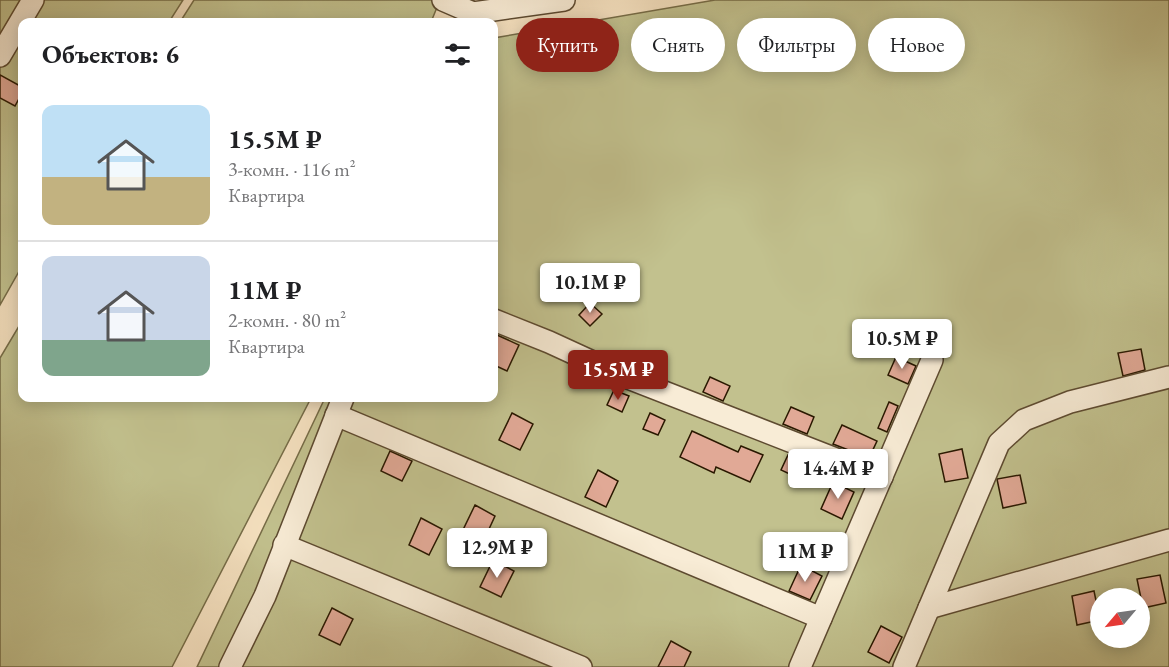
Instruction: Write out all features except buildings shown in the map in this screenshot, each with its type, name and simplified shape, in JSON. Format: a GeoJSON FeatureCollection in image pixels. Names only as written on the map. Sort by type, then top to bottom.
{"type":"FeatureCollection","features":[{"type":"Feature","properties":{"kind":"street"},"geometry":{"type":"LineString","coordinates":[[22,18],[33,0]]}},
{"type":"Feature","properties":{"kind":"street"},"geometry":{"type":"LineString","coordinates":[[456,8],[564,0]]}},
{"type":"Feature","properties":{"kind":"street"},"geometry":{"type":"LineString","coordinates":[[0,56],[18,25]]}},
{"type":"Feature","properties":{"kind":"street"},"geometry":{"type":"LineString","coordinates":[[498,322],[623,376],[882,477]]}},
{"type":"Feature","properties":{"kind":"street"},"geometry":{"type":"LineString","coordinates":[[800,667],[932,360]]}},
{"type":"Feature","properties":{"kind":"street"},"geometry":{"type":"LineString","coordinates":[[904,667],[999,443],[1024,420],[1070,402],[1169,377]]}},
{"type":"Feature","properties":{"kind":"street"},"geometry":{"type":"LineString","coordinates":[[230,667],[265,596],[339,406],[821,618]]}},
{"type":"Feature","properties":{"kind":"street"},"geometry":{"type":"LineString","coordinates":[[929,608],[1169,540]]}},
{"type":"Feature","properties":{"kind":"street"},"geometry":{"type":"LineString","coordinates":[[284,545],[581,667]]}},
{"type":"Feature","properties":{"kind":"shaded area"},"geometry":{"type":"Polygon","coordinates":[[[0,0],[183,0],[172,18],[18,18],[18,273],[0,305],[0,0]]]}},
{"type":"Feature","properties":{"kind":"shaded area"},"geometry":{"type":"Polygon","coordinates":[[[194,0],[440,0],[433,18],[183,18],[194,0]]]}},
{"type":"Feature","properties":{"kind":"shaded area"},"geometry":{"type":"Polygon","coordinates":[[[715,0],[1169,0],[1169,667],[197,667],[323,402],[498,402],[498,37],[516,34],[516,72],[619,72],[619,18],[610,18],[715,0]]]}},
{"type":"Feature","properties":{"kind":"shaded area"},"geometry":{"type":"Polygon","coordinates":[[[18,328],[18,402],[309,402],[172,667],[0,667],[0,358],[18,328]]]}}]}
